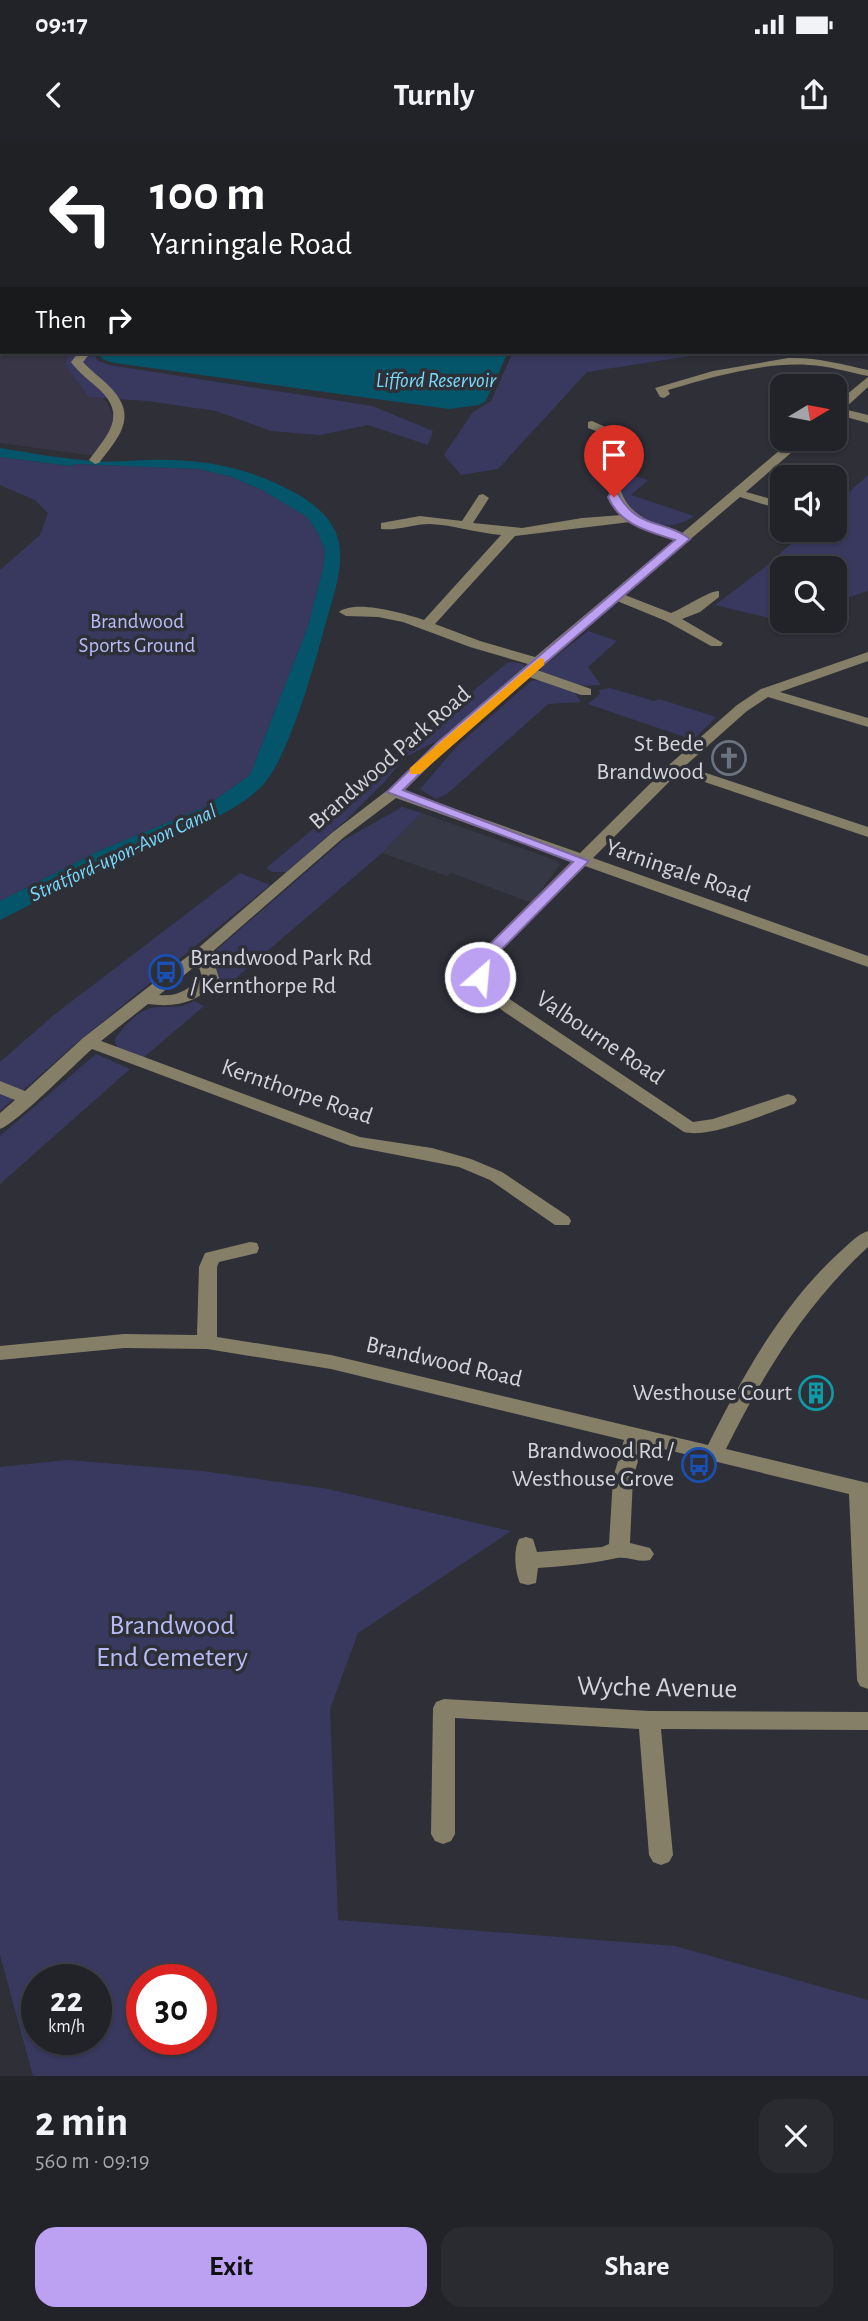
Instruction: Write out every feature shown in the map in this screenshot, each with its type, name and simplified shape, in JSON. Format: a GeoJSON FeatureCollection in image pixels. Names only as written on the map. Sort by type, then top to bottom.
{"type":"FeatureCollection","features":[{"type":"Feature","properties":{"kind":"street"},"geometry":{"type":"LineString","coordinates":[[84,354],[77,362],[118,402],[121,418],[116,433],[95,460]]}},
{"type":"Feature","properties":{"kind":"street"},"geometry":{"type":"LineString","coordinates":[[659,388],[796,361],[821,363],[868,373]]}},
{"type":"Feature","properties":{"kind":"street"},"geometry":{"type":"LineString","coordinates":[[847,399],[868,381]]}},
{"type":"Feature","properties":{"kind":"street"},"geometry":{"type":"LineString","coordinates":[[847,413],[868,419]]}},
{"type":"Feature","properties":{"kind":"street"},"geometry":{"type":"LineString","coordinates":[[592,425],[613,433],[614,497],[618,507],[629,518],[644,526],[684,539]]}},
{"type":"Feature","properties":{"kind":"street","name":"Brandwood Park Road"},"geometry":{"type":"LineString","coordinates":[[0,1123],[89,1042],[203,952],[338,835],[394,792],[442,745],[786,452]]}},
{"type":"Feature","properties":{"kind":"street"},"geometry":{"type":"LineString","coordinates":[[738,493],[770,502]]}},
{"type":"Feature","properties":{"kind":"street"},"geometry":{"type":"LineString","coordinates":[[466,525],[483,498]]}},
{"type":"Feature","properties":{"kind":"street"},"geometry":{"type":"LineString","coordinates":[[386,526],[418,518],[511,532],[537,532],[584,522],[629,518]]}},
{"type":"Feature","properties":{"kind":"street"},"geometry":{"type":"LineString","coordinates":[[428,624],[511,532]]}},
{"type":"Feature","properties":{"kind":"street"},"geometry":{"type":"LineString","coordinates":[[671,618],[695,609],[714,594]]}},
{"type":"Feature","properties":{"kind":"street"},"geometry":{"type":"LineString","coordinates":[[616,596],[671,618],[710,646],[732,638]]}},
{"type":"Feature","properties":{"kind":"street"},"geometry":{"type":"LineString","coordinates":[[346,611],[384,613],[428,624],[586,691]]}},
{"type":"Feature","properties":{"kind":"street"},"geometry":{"type":"LineString","coordinates":[[582,861],[675,767],[742,708],[766,692],[868,656]]}},
{"type":"Feature","properties":{"kind":"street"},"geometry":{"type":"LineString","coordinates":[[766,692],[868,723]]}},
{"type":"Feature","properties":{"kind":"street"},"geometry":{"type":"LineString","coordinates":[[675,767],[868,832]]}},
{"type":"Feature","properties":{"kind":"street","name":"Yarningale Road"},"geometry":{"type":"LineString","coordinates":[[394,792],[868,962]]}},
{"type":"Feature","properties":{"kind":"street","name":"Valbourne Road"},"geometry":{"type":"LineString","coordinates":[[582,861],[486,956],[480,968],[480,977],[487,990],[690,1128],[715,1124],[789,1100]]}},
{"type":"Feature","properties":{"kind":"street"},"geometry":{"type":"LineString","coordinates":[[144,998],[185,1000],[211,978],[203,952]]}},
{"type":"Feature","properties":{"kind":"street","name":"Kernthorpe Road"},"geometry":{"type":"LineString","coordinates":[[89,1042],[357,1142],[432,1154],[465,1163],[496,1176],[562,1221]]}},
{"type":"Feature","properties":{"kind":"street"},"geometry":{"type":"LineString","coordinates":[[0,1087],[28,1099]]}},
{"type":"Feature","properties":{"kind":"street"},"geometry":{"type":"LineString","coordinates":[[713,1454],[741,1397],[788,1327],[819,1284],[868,1237]]}},
{"type":"Feature","properties":{"kind":"street"},"geometry":{"type":"LineString","coordinates":[[207,1342],[208,1267],[212,1258],[218,1254],[250,1248]]}},
{"type":"Feature","properties":{"kind":"street","name":"Brandwood Road"},"geometry":{"type":"LineString","coordinates":[[0,1353],[124,1341],[207,1342],[331,1362],[863,1490]]}},
{"type":"Feature","properties":{"kind":"street"},"geometry":{"type":"LineString","coordinates":[[618,1549],[623,1538],[620,1511],[623,1475],[636,1436]]}},
{"type":"Feature","properties":{"kind":"street"},"geometry":{"type":"LineString","coordinates":[[863,1490],[868,1680]]}},
{"type":"Feature","properties":{"kind":"street"},"geometry":{"type":"LineString","coordinates":[[528,1561],[604,1555],[618,1549],[643,1554]]}},
{"type":"Feature","properties":{"kind":"street","name":"Wyche Avenue"},"geometry":{"type":"LineString","coordinates":[[443,1834],[444,1708],[649,1720],[868,1721]]}},
{"type":"Feature","properties":{"kind":"street"},"geometry":{"type":"LineString","coordinates":[[649,1720],[661,1855]]}},
{"type":"Feature","properties":{"kind":"shaded area"},"geometry":{"type":"Polygon","coordinates":[[[0,354],[72,354],[69,365],[106,401],[115,419],[109,437],[94,456],[0,443],[0,354]]]}},
{"type":"Feature","properties":{"kind":"shaded area"},"geometry":{"type":"Polygon","coordinates":[[[422,813],[560,864],[532,903],[451,873],[447,876],[382,853],[422,813]]]}},
{"type":"Feature","properties":{"kind":"green space"},"geometry":{"type":"Polygon","coordinates":[[[69,354],[98,354],[95,356],[98,361],[109,365],[372,406],[433,431],[428,445],[368,425],[320,435],[271,431],[216,411],[147,401],[89,397],[65,364],[69,354]]]}},
{"type":"Feature","properties":{"kind":"green space"},"geometry":{"type":"Polygon","coordinates":[[[512,354],[702,354],[587,372],[498,469],[461,475],[444,455],[473,412],[491,401],[512,354]]]}},
{"type":"Feature","properties":{"kind":"green space","name":"Brandwood Sports Ground"},"geometry":{"type":"Polygon","coordinates":[[[0,457],[70,466],[76,464],[199,469],[232,477],[262,490],[307,517],[318,533],[325,551],[308,626],[250,775],[205,807],[101,850],[0,901],[0,570],[40,535],[48,513],[35,500],[0,485],[0,457]]]}},
{"type":"Feature","properties":{"kind":"green space"},"geometry":{"type":"Polygon","coordinates":[[[620,472],[648,480],[631,495],[694,516],[670,525],[644,520],[629,509],[622,497],[620,472]]]}},
{"type":"Feature","properties":{"kind":"green space"},"geometry":{"type":"Polygon","coordinates":[[[868,475],[868,591],[847,598],[847,556],[777,556],[793,542],[847,542],[847,494],[868,475]]]}},
{"type":"Feature","properties":{"kind":"green space"},"geometry":{"type":"Polygon","coordinates":[[[770,563],[770,618],[715,605],[770,563]]]}},
{"type":"Feature","properties":{"kind":"green space"},"geometry":{"type":"Polygon","coordinates":[[[588,631],[617,641],[588,667],[601,685],[578,686],[541,674],[540,669],[588,631]]]}},
{"type":"Feature","properties":{"kind":"green space"},"geometry":{"type":"Polygon","coordinates":[[[507,663],[523,664],[525,668],[437,741],[404,758],[346,820],[286,872],[272,872],[266,868],[348,800],[369,777],[507,663]]]}},
{"type":"Feature","properties":{"kind":"green space"},"geometry":{"type":"Polygon","coordinates":[[[540,680],[574,692],[581,702],[548,704],[447,794],[436,799],[420,789],[458,745],[531,681],[540,680]]]}},
{"type":"Feature","properties":{"kind":"green space"},"geometry":{"type":"Polygon","coordinates":[[[610,688],[654,701],[659,699],[716,717],[693,740],[588,704],[600,694],[599,690],[610,688]]]}},
{"type":"Feature","properties":{"kind":"green space"},"geometry":{"type":"Polygon","coordinates":[[[402,807],[422,813],[382,853],[222,990],[212,986],[217,978],[214,952],[342,841],[402,807]]]}},
{"type":"Feature","properties":{"kind":"green space"},"geometry":{"type":"Polygon","coordinates":[[[240,873],[270,885],[74,1045],[0,1111],[0,1062],[55,1014],[240,873]]]}},
{"type":"Feature","properties":{"kind":"green space"},"geometry":{"type":"Polygon","coordinates":[[[194,1001],[204,1006],[142,1059],[118,1048],[114,1040],[140,1013],[151,1008],[178,1006],[194,1001]]]}},
{"type":"Feature","properties":{"kind":"green space"},"geometry":{"type":"Polygon","coordinates":[[[96,1054],[130,1069],[0,1184],[0,1136],[96,1054]]]}},
{"type":"Feature","properties":{"kind":"green space","name":"Brandwood End Cemetery"},"geometry":{"type":"Polygon","coordinates":[[[67,1460],[202,1471],[328,1489],[511,1531],[358,1633],[330,1709],[338,1920],[675,1946],[868,2000],[868,2076],[33,2076],[27,2055],[112,2055],[112,1964],[21,1964],[21,2032],[0,1955],[0,1467],[67,1460]]]}},
{"type":"Feature","properties":{"kind":"water","name":"Lifford Reservoir"},"geometry":{"type":"Polygon","coordinates":[[[507,354],[486,401],[479,405],[449,409],[115,363],[100,356],[507,354]]]}},
{"type":"Feature","properties":{"kind":"water","name":"Stratford-upon-Avon Canal"},"geometry":{"type":"Polygon","coordinates":[[[0,448],[94,461],[202,462],[252,474],[284,487],[316,507],[335,531],[340,558],[335,590],[302,701],[284,750],[263,785],[224,813],[110,865],[0,920],[0,901],[101,850],[205,807],[250,775],[308,626],[325,551],[318,533],[307,517],[262,490],[232,477],[199,469],[76,464],[70,466],[0,457],[0,448]]]}},
{"type":"Feature","properties":{"kind":"slow traffic"},"geometry":{"type":"LineString","coordinates":[[415,771],[540,662]]}},
{"type":"Feature","properties":{"kind":"place","name":"St Bede Brandwood"},"geometry":{"type":"Point","coordinates":[729,758]}},
{"type":"Feature","properties":{"kind":"place","name":"Brandwood Park Rd / Kernthorpe Rd"},"geometry":{"type":"Point","coordinates":[166,972]}},
{"type":"Feature","properties":{"kind":"place","name":"Westhouse Court"},"geometry":{"type":"Point","coordinates":[816,1393]}},
{"type":"Feature","properties":{"kind":"place","name":"Brandwood Rd / Westhouse Grove"},"geometry":{"type":"Point","coordinates":[699,1465]}},
{"type":"Feature","properties":{"kind":"route"},"geometry":{"type":"LineString","coordinates":[[480,977],[480,968],[486,956],[582,861],[394,792],[442,745],[684,539],[644,526],[629,518],[618,507],[614,497]]}}]}
